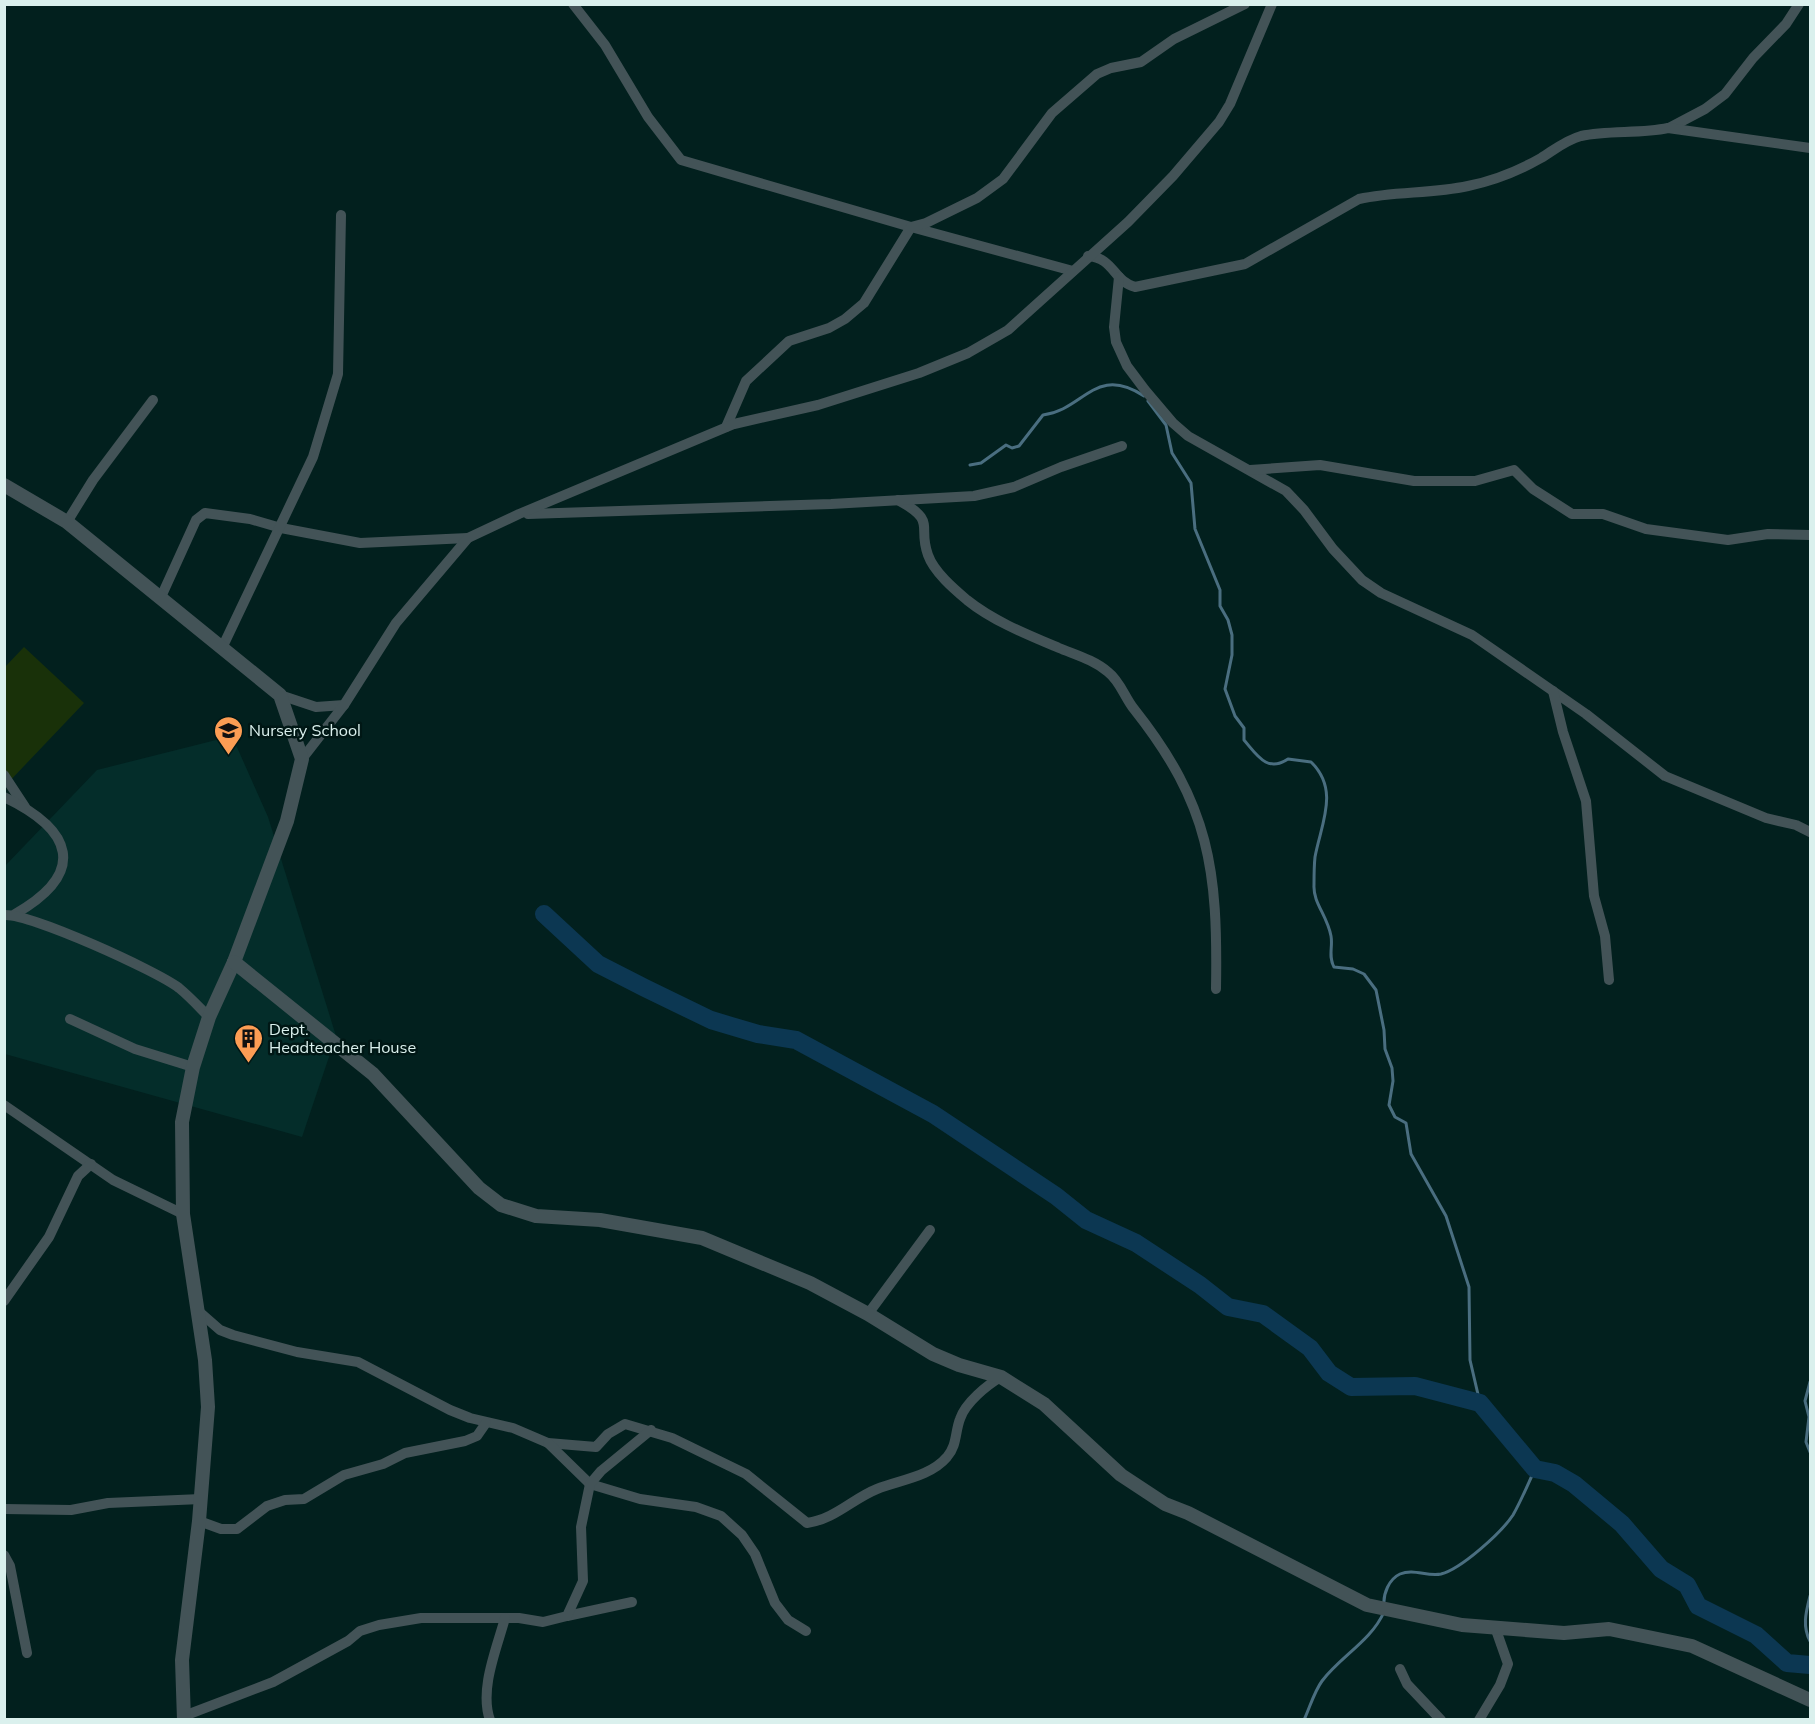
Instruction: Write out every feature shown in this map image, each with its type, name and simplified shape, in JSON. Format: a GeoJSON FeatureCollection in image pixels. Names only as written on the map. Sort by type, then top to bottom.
{"type":"FeatureCollection","features":[{"type":"Feature","properties":{"kind":"street"},"geometry":{"type":"LineString","coordinates":[[573,4],[605,45],[648,117],[681,160],[911,227],[1073,271]]}},
{"type":"Feature","properties":{"kind":"street"},"geometry":{"type":"LineString","coordinates":[[726,427],[746,381],[789,341],[829,328],[845,319],[864,303],[911,227],[977,198],[1003,179],[1052,113],[1097,74],[1111,68],[1141,62],[1174,39],[1245,4]]}},
{"type":"Feature","properties":{"kind":"street"},"geometry":{"type":"LineString","coordinates":[[161,597],[200,515],[205,513],[250,519],[281,528],[360,543],[468,538],[519,514],[726,427],[818,405],[920,374],[968,353],[1008,330],[1128,222],[1166,183],[1218,122],[1230,104],[1272,4]]}},
{"type":"Feature","properties":{"kind":"street"},"geometry":{"type":"LineString","coordinates":[[1088,256],[1099,257],[1107,262],[1127,285],[1143,287],[1245,264],[1359,199],[1380,194],[1443,191],[1471,186],[1539,159],[1568,141],[1582,136],[1650,132],[1668,128],[1705,109],[1725,94],[1753,58],[1786,24],[1799,4]]}},
{"type":"Feature","properties":{"kind":"street"},"geometry":{"type":"LineString","coordinates":[[1668,128],[1810,148]]}},
{"type":"Feature","properties":{"kind":"street"},"geometry":{"type":"LineString","coordinates":[[223,646],[313,457],[338,374],[341,215]]}},
{"type":"Feature","properties":{"kind":"street"},"geometry":{"type":"LineString","coordinates":[[1119,277],[1114,327],[1116,342],[1127,366],[1173,423],[1206,447],[1286,491],[1333,549],[1362,580],[1381,593],[1472,635],[1680,784],[1696,788],[1766,818],[1796,825],[1810,832]]}},
{"type":"Feature","properties":{"kind":"street"},"geometry":{"type":"LineString","coordinates":[[67,522],[99,472],[153,400]]}},
{"type":"Feature","properties":{"kind":"street"},"geometry":{"type":"LineString","coordinates":[[519,514],[975,496],[1014,488],[1061,467],[1122,446]]}},
{"type":"Feature","properties":{"kind":"street"},"geometry":{"type":"LineString","coordinates":[[1250,470],[1320,465],[1414,481],[1475,481],[1514,470],[1533,489],[1572,514],[1603,514],[1646,529],[1728,540],[1768,534],[1810,535]]}},
{"type":"Feature","properties":{"kind":"street"},"geometry":{"type":"LineString","coordinates":[[4,485],[67,522],[223,646],[280,695],[316,707],[344,705]]}},
{"type":"Feature","properties":{"kind":"street"},"geometry":{"type":"LineString","coordinates":[[898,500],[918,514],[925,523],[928,556],[935,567],[966,599],[990,616],[1110,672],[1126,700],[1169,756],[1203,829],[1211,864],[1215,901],[1215,989]]}},
{"type":"Feature","properties":{"kind":"street"},"geometry":{"type":"LineString","coordinates":[[468,538],[396,623],[344,705],[302,759],[287,821],[234,962],[209,1017],[192,1067],[182,1122],[183,1214],[196,1309],[206,1360],[208,1407],[199,1521],[182,1660],[184,1718],[273,1682],[348,1641],[360,1631],[379,1625],[421,1618],[505,1618],[543,1622],[633,1602]]}},
{"type":"Feature","properties":{"kind":"street"},"geometry":{"type":"LineString","coordinates":[[1553,691],[1563,732],[1586,801],[1594,896],[1605,936],[1609,980]]}},
{"type":"Feature","properties":{"kind":"street"},"geometry":{"type":"LineString","coordinates":[[280,695],[302,759]]}},
{"type":"Feature","properties":{"kind":"street"},"geometry":{"type":"LineString","coordinates":[[4,775],[26,807],[53,832],[62,845],[64,857],[56,881],[39,899],[10,914]]}},
{"type":"Feature","properties":{"kind":"street"},"geometry":{"type":"LineString","coordinates":[[4,797],[26,807]]}},
{"type":"Feature","properties":{"kind":"street"},"geometry":{"type":"LineString","coordinates":[[10,914],[108,952],[178,987],[209,1017]]}},
{"type":"Feature","properties":{"kind":"street"},"geometry":{"type":"LineString","coordinates":[[234,962],[373,1074],[479,1188],[501,1205],[536,1216],[600,1220],[702,1238],[810,1283],[868,1314],[933,1354],[958,1365],[1001,1377],[1044,1404],[1122,1474],[1165,1504],[1367,1605],[1462,1625],[1564,1633],[1609,1629],[1692,1646],[1810,1700]]}},
{"type":"Feature","properties":{"kind":"street"},"geometry":{"type":"LineString","coordinates":[[70,1019],[135,1049],[192,1067]]}},
{"type":"Feature","properties":{"kind":"street"},"geometry":{"type":"LineString","coordinates":[[4,1105],[113,1180],[183,1214]]}},
{"type":"Feature","properties":{"kind":"street"},"geometry":{"type":"LineString","coordinates":[[4,1301],[49,1237],[78,1176],[91,1164]]}},
{"type":"Feature","properties":{"kind":"street"},"geometry":{"type":"LineString","coordinates":[[868,1314],[930,1230]]}},
{"type":"Feature","properties":{"kind":"street"},"geometry":{"type":"LineString","coordinates":[[196,1309],[226,1333],[297,1352],[358,1362],[437,1404],[486,1423],[513,1428],[548,1443],[590,1484],[640,1499],[696,1507],[721,1516],[742,1535],[755,1554],[775,1603],[788,1620],[806,1631]]}},
{"type":"Feature","properties":{"kind":"street"},"geometry":{"type":"LineString","coordinates":[[548,1443],[564,1442],[596,1447],[608,1434],[625,1424],[651,1430],[746,1474],[807,1523],[818,1521],[876,1489],[897,1484],[938,1465],[954,1446],[962,1414],[986,1388],[1001,1377]]}},
{"type":"Feature","properties":{"kind":"street"},"geometry":{"type":"LineString","coordinates":[[199,1521],[221,1529],[237,1529],[267,1506],[285,1500],[304,1499],[344,1475],[383,1464],[405,1453],[465,1441],[477,1436],[486,1423]]}},
{"type":"Feature","properties":{"kind":"street"},"geometry":{"type":"LineString","coordinates":[[567,1616],[583,1581],[580,1527],[590,1484],[600,1470],[651,1430]]}},
{"type":"Feature","properties":{"kind":"street"},"geometry":{"type":"LineString","coordinates":[[4,1509],[71,1510],[108,1503],[201,1499]]}},
{"type":"Feature","properties":{"kind":"street"},"geometry":{"type":"LineString","coordinates":[[4,1556],[9,1566],[27,1653]]}},
{"type":"Feature","properties":{"kind":"street"},"geometry":{"type":"LineString","coordinates":[[490,1719],[486,1704],[488,1686],[505,1618]]}},
{"type":"Feature","properties":{"kind":"street"},"geometry":{"type":"LineString","coordinates":[[1479,1719],[1500,1685],[1508,1665],[1495,1627]]}},
{"type":"Feature","properties":{"kind":"street"},"geometry":{"type":"LineString","coordinates":[[1400,1669],[1407,1684],[1441,1719]]}},
{"type":"Feature","properties":{"kind":"shaded area"},"geometry":{"type":"Polygon","coordinates":[[[232,736],[268,817],[336,1036],[302,1137],[5,1054],[4,867],[97,770],[232,736]]]}},
{"type":"Feature","properties":{"kind":"green space"},"geometry":{"type":"Polygon","coordinates":[[[24,647],[84,703],[5,786],[5,667],[24,647]]]}},
{"type":"Feature","properties":{"kind":"waterway"},"geometry":{"type":"LineString","coordinates":[[970,465],[981,463],[1006,445],[1012,448],[1019,446],[1043,415],[1057,411],[1101,387],[1113,385],[1127,387],[1144,396]]}},
{"type":"Feature","properties":{"kind":"waterway"},"geometry":{"type":"LineString","coordinates":[[1148,401],[1166,425],[1172,453],[1191,483],[1195,529],[1220,590],[1220,606],[1228,620],[1232,635],[1232,655],[1225,689],[1235,716],[1244,728],[1244,740],[1258,756],[1268,763],[1281,763],[1288,759],[1311,762],[1325,784],[1326,808],[1315,860],[1314,891],[1329,929],[1331,959],[1334,967],[1353,969],[1364,974],[1376,990],[1384,1030],[1385,1049],[1392,1068],[1393,1081],[1389,1105],[1395,1117],[1406,1123],[1411,1154],[1446,1216],[1469,1287],[1470,1360],[1480,1403]]}},
{"type":"Feature","properties":{"kind":"waterway"},"geometry":{"type":"LineString","coordinates":[[544,914],[598,964],[711,1020],[758,1034],[796,1040],[933,1114],[1056,1196],[1086,1220],[1136,1243],[1200,1285],[1228,1307],[1263,1314],[1310,1348],[1329,1373],[1351,1387],[1415,1386],[1480,1403],[1535,1469],[1555,1473],[1574,1484],[1622,1524],[1661,1569],[1687,1585],[1698,1606],[1756,1635],[1787,1663],[1810,1665]]}},
{"type":"Feature","properties":{"kind":"waterway"},"geometry":{"type":"LineString","coordinates":[[1810,1382],[1805,1401],[1809,1417],[1806,1442],[1810,1452]]}},
{"type":"Feature","properties":{"kind":"waterway"},"geometry":{"type":"LineString","coordinates":[[1384,1605],[1387,1587],[1396,1576],[1405,1572],[1441,1574],[1449,1571],[1490,1540],[1513,1515],[1535,1469]]}},
{"type":"Feature","properties":{"kind":"waterway"},"geometry":{"type":"LineString","coordinates":[[1810,1596],[1805,1624],[1810,1641]]}},
{"type":"Feature","properties":{"kind":"waterway"},"geometry":{"type":"LineString","coordinates":[[1304,1720],[1322,1681],[1372,1632],[1384,1612]]}},
{"type":"Feature","properties":{"kind":"place","name":"Nursery School"},"geometry":{"type":"Point","coordinates":[228,756]}},
{"type":"Feature","properties":{"kind":"place","name":"Dept. Headteacher House"},"geometry":{"type":"Point","coordinates":[248,1064]}}]}
